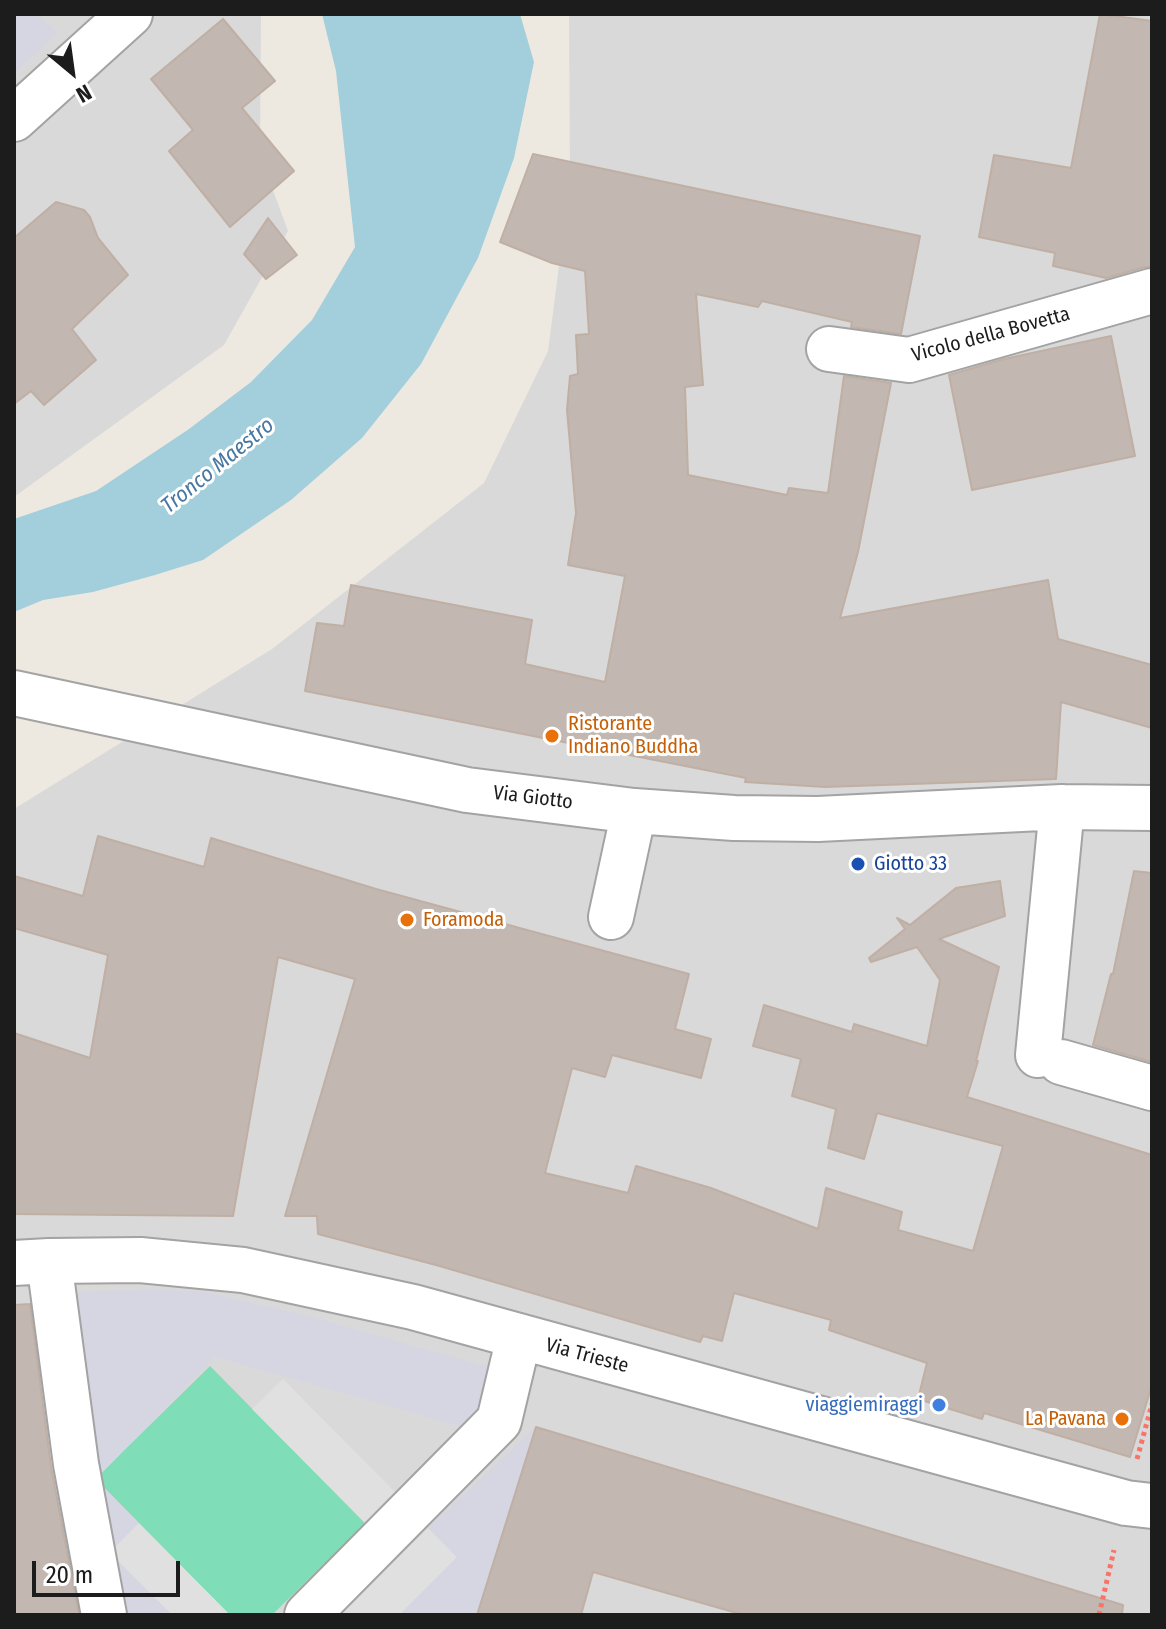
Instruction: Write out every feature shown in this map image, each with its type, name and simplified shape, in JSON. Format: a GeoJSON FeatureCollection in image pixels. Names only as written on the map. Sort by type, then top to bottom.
{"type":"FeatureCollection","features":[{"type":"Feature","properties":{"kind":"street"},"geometry":{"type":"LineString","coordinates":[[14,119],[130,14]]}},
{"type":"Feature","properties":{"kind":"street","name":"Vicolo della Bovetta"},"geometry":{"type":"LineString","coordinates":[[829,349],[909,360],[1152,291]]}},
{"type":"Feature","properties":{"kind":"street","name":"Via Giotto"},"geometry":{"type":"LineString","coordinates":[[14,693],[467,790],[634,811],[734,818],[818,819],[1062,807],[1152,808]]}},
{"type":"Feature","properties":{"kind":"street"},"geometry":{"type":"LineString","coordinates":[[1062,807],[1050,1058],[1152,1088]]}},
{"type":"Feature","properties":{"kind":"street"},"geometry":{"type":"LineString","coordinates":[[611,917],[634,811]]}},
{"type":"Feature","properties":{"kind":"street","name":"Via Trieste"},"geometry":{"type":"LineString","coordinates":[[32,1262],[140,1260],[243,1270],[413,1307],[1126,1503],[1152,1506]]}},
{"type":"Feature","properties":{"kind":"street"},"geometry":{"type":"LineString","coordinates":[[32,1262],[76,1464],[104,1615]]}},
{"type":"Feature","properties":{"kind":"street"},"geometry":{"type":"LineString","coordinates":[[307,1615],[499,1421],[519,1337]]}},
{"type":"Feature","properties":{"kind":"path"},"geometry":{"type":"LineString","coordinates":[[1136,1463],[1152,1404]]}},
{"type":"Feature","properties":{"kind":"path"},"geometry":{"type":"LineString","coordinates":[[1099,1615],[1118,1537]]}},
{"type":"Feature","properties":{"kind":"shaded area"},"geometry":{"type":"Polygon","coordinates":[[[14,14],[261,14],[260,155],[288,231],[224,345],[14,497],[14,14]]]}},
{"type":"Feature","properties":{"kind":"shaded area"},"geometry":{"type":"Polygon","coordinates":[[[14,14],[37,14],[58,33],[14,73],[14,14]]]}},
{"type":"Feature","properties":{"kind":"shaded area"},"geometry":{"type":"Polygon","coordinates":[[[569,14],[1152,14],[1152,1615],[14,1615],[14,809],[272,649],[484,483],[548,351],[570,181],[569,14]]]}},
{"type":"Feature","properties":{"kind":"shaded area"},"geometry":{"type":"Polygon","coordinates":[[[200,1291],[312,1317],[492,1368],[480,1415],[470,1429],[215,1357],[96,1479],[139,1523],[109,1553],[172,1615],[80,1615],[53,1292],[200,1291]]]}},
{"type":"Feature","properties":{"kind":"shaded area"},"geometry":{"type":"Polygon","coordinates":[[[283,1379],[396,1493],[365,1523],[252,1409],[283,1379]]]}},
{"type":"Feature","properties":{"kind":"shaded area"},"geometry":{"type":"Polygon","coordinates":[[[536,1427],[477,1615],[399,1615],[457,1557],[428,1528],[536,1427]]]}},
{"type":"Feature","properties":{"kind":"shaded area"},"geometry":{"type":"Polygon","coordinates":[[[139,1523],[230,1615],[172,1615],[109,1552],[139,1523]]]}},
{"type":"Feature","properties":{"kind":"shaded area"},"geometry":{"type":"Polygon","coordinates":[[[428,1528],[457,1557],[399,1615],[341,1615],[428,1528]]]}},
{"type":"Feature","properties":{"kind":"green space"},"geometry":{"type":"Polygon","coordinates":[[[210,1366],[365,1523],[272,1615],[230,1615],[95,1479],[210,1366]]]}},
{"type":"Feature","properties":{"kind":"water","name":"Tronco Maestro"},"geometry":{"type":"Polygon","coordinates":[[[322,14],[520,14],[534,62],[514,158],[478,258],[421,364],[362,438],[291,500],[203,560],[93,592],[43,600],[14,612],[14,519],[96,491],[189,429],[251,382],[312,320],[355,247],[336,71],[322,14]]]}},
{"type":"Feature","properties":{"kind":"building"},"geometry":{"type":"Polygon","coordinates":[[[1100,14],[1152,21],[1152,267],[1106,278],[1053,266],[1055,253],[979,237],[994,155],[1071,168],[1100,14]]]}},
{"type":"Feature","properties":{"kind":"building"},"geometry":{"type":"Polygon","coordinates":[[[223,19],[275,81],[242,108],[294,171],[230,227],[169,151],[193,130],[151,79],[223,19]]]}},
{"type":"Feature","properties":{"kind":"building"},"geometry":{"type":"Polygon","coordinates":[[[533,154],[920,236],[901,334],[851,327],[852,322],[762,301],[758,307],[696,294],[703,385],[685,387],[688,475],[787,495],[789,488],[828,493],[844,376],[891,383],[858,552],[840,618],[1048,580],[1058,639],[1152,665],[1152,728],[1061,702],[1056,779],[825,787],[745,782],[746,778],[305,691],[317,623],[344,626],[351,585],[532,620],[525,664],[605,682],[625,576],[568,565],[576,513],[567,410],[570,376],[578,374],[576,335],[589,334],[585,271],[552,263],[500,242],[533,154]]]}},
{"type":"Feature","properties":{"kind":"building"},"geometry":{"type":"Polygon","coordinates":[[[56,202],[84,210],[98,238],[128,275],[72,329],[96,360],[44,405],[31,391],[14,404],[14,238],[56,202]]]}},
{"type":"Feature","properties":{"kind":"building"},"geometry":{"type":"Polygon","coordinates":[[[268,218],[297,255],[266,279],[244,254],[268,218]]]}},
{"type":"Feature","properties":{"kind":"building"},"geometry":{"type":"Polygon","coordinates":[[[1111,336],[1135,456],[972,490],[949,375],[1004,359],[1111,336]]]}},
{"type":"Feature","properties":{"kind":"building"},"geometry":{"type":"Polygon","coordinates":[[[98,836],[204,867],[211,838],[376,889],[689,974],[675,1029],[711,1039],[701,1078],[612,1055],[605,1077],[572,1068],[545,1173],[628,1193],[636,1166],[711,1188],[818,1229],[826,1188],[902,1212],[898,1230],[973,1251],[1003,1146],[877,1113],[864,1159],[828,1148],[836,1109],[792,1096],[801,1059],[753,1046],[764,1005],[852,1032],[854,1024],[927,1046],[940,980],[917,947],[871,962],[869,958],[905,929],[897,918],[910,925],[956,888],[1000,881],[1005,916],[939,939],[999,967],[967,1097],[1152,1155],[1152,1385],[1130,1457],[984,1413],[982,1419],[918,1399],[927,1363],[829,1330],[831,1320],[734,1293],[722,1341],[703,1336],[700,1342],[318,1234],[317,1216],[285,1216],[355,979],[278,957],[233,1216],[14,1214],[14,1033],[90,1058],[108,955],[14,928],[14,876],[83,896],[98,836]]]}},
{"type":"Feature","properties":{"kind":"building"},"geometry":{"type":"Polygon","coordinates":[[[1134,871],[1152,873],[1152,1062],[1093,1045],[1113,974],[1134,871]]]}},
{"type":"Feature","properties":{"kind":"building"},"geometry":{"type":"Polygon","coordinates":[[[30,1304],[51,1467],[79,1615],[14,1615],[14,1305],[30,1304]]]}},
{"type":"Feature","properties":{"kind":"building"},"geometry":{"type":"Polygon","coordinates":[[[536,1427],[1123,1605],[1122,1615],[744,1615],[593,1572],[581,1615],[477,1615],[536,1427]]]}},
{"type":"Feature","properties":{"kind":"place","name":"Ristorante Indiano Buddha"},"geometry":{"type":"Point","coordinates":[552,736]}},
{"type":"Feature","properties":{"kind":"place","name":"Giotto 33"},"geometry":{"type":"Point","coordinates":[858,864]}},
{"type":"Feature","properties":{"kind":"place","name":"Foramoda"},"geometry":{"type":"Point","coordinates":[407,920]}},
{"type":"Feature","properties":{"kind":"place","name":"viaggiemiraggi"},"geometry":{"type":"Point","coordinates":[939,1405]}},
{"type":"Feature","properties":{"kind":"place","name":"La Pavana"},"geometry":{"type":"Point","coordinates":[1122,1419]}}]}
